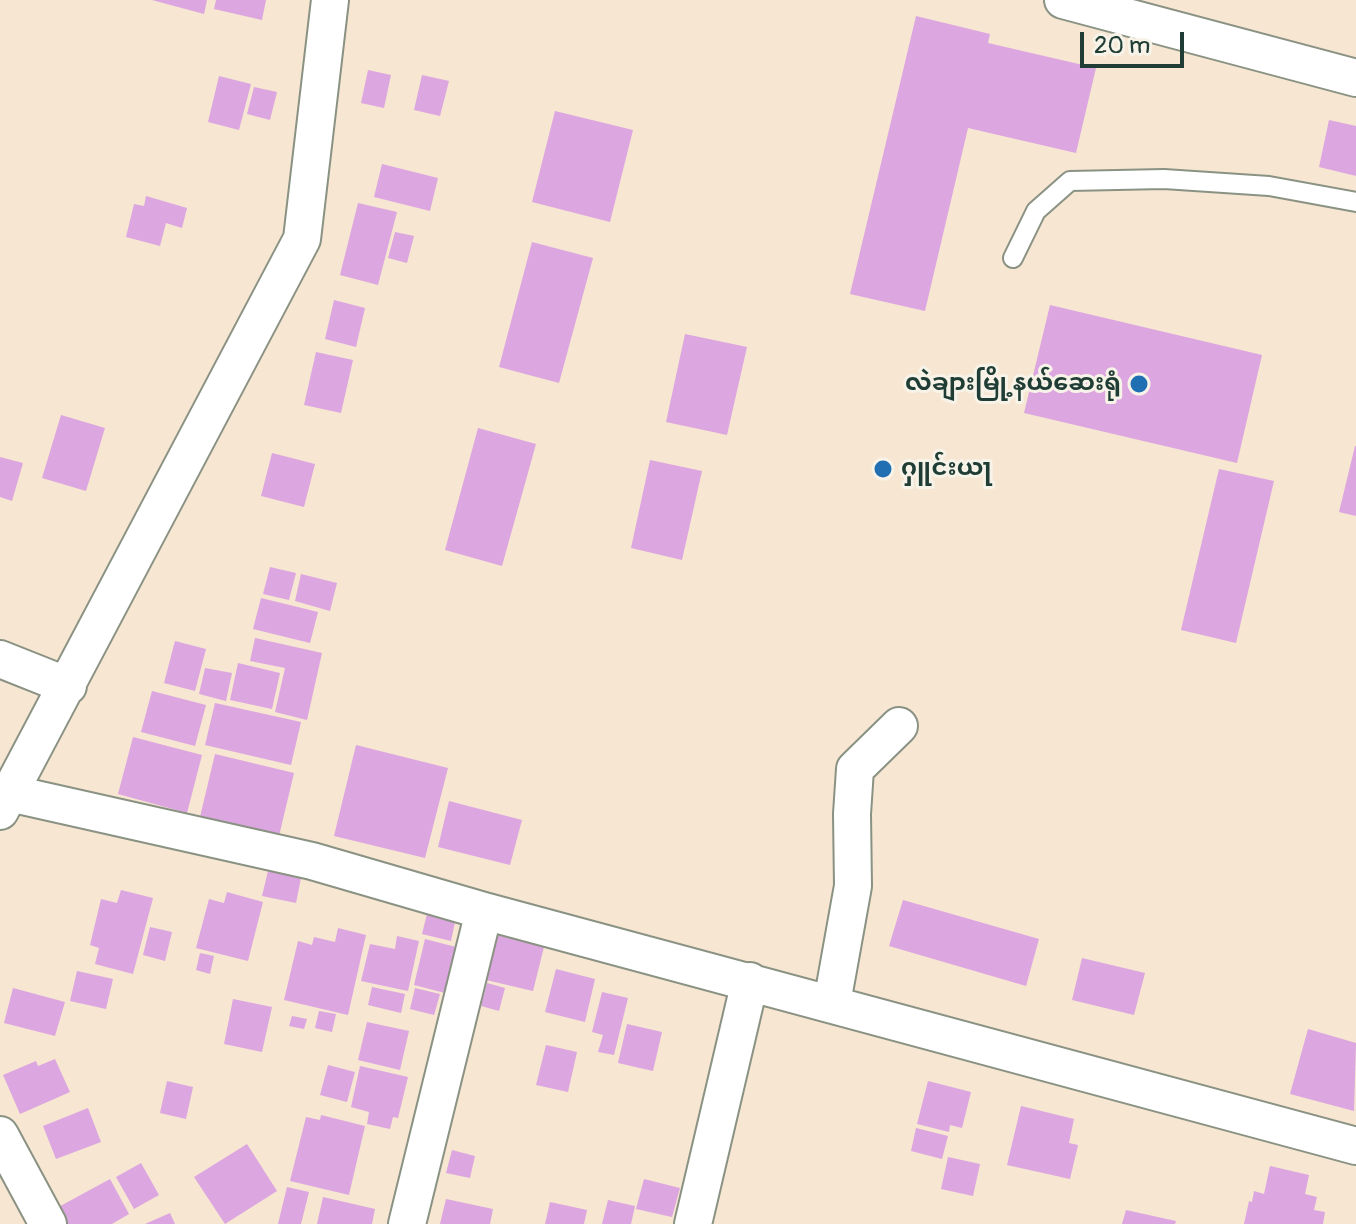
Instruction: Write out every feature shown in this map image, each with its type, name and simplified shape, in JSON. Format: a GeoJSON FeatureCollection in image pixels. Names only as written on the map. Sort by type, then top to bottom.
{"type":"FeatureCollection","features":[{"type":"Feature","properties":{"kind":"street"},"geometry":{"type":"LineString","coordinates":[[330,0],[302,239],[5,802],[312,861],[484,911],[1356,1146]]}},
{"type":"Feature","properties":{"kind":"street"},"geometry":{"type":"LineString","coordinates":[[1063,0],[1356,78]]}},
{"type":"Feature","properties":{"kind":"street"},"geometry":{"type":"LineString","coordinates":[[0,659],[68,686]]}},
{"type":"Feature","properties":{"kind":"street"},"geometry":{"type":"LineString","coordinates":[[832,1003],[853,886],[855,769],[899,726]]}},
{"type":"Feature","properties":{"kind":"street"},"geometry":{"type":"LineString","coordinates":[[407,1224],[484,911]]}},
{"type":"Feature","properties":{"kind":"street"},"geometry":{"type":"LineString","coordinates":[[693,1224],[750,981]]}},
{"type":"Feature","properties":{"kind":"street"},"geometry":{"type":"LineString","coordinates":[[0,1135],[48,1224]]}},
{"type":"Feature","properties":{"kind":"lane"},"geometry":{"type":"LineString","coordinates":[[1013,258],[1036,211],[1070,181],[1164,179],[1269,186],[1356,202]]}},
{"type":"Feature","properties":{"kind":"building"},"geometry":{"type":"Polygon","coordinates":[[[152,0],[207,0],[204,14],[152,0]]]}},
{"type":"Feature","properties":{"kind":"building"},"geometry":{"type":"Polygon","coordinates":[[[216,0],[266,0],[262,20],[214,9],[216,0]]]}},
{"type":"Feature","properties":{"kind":"building"},"geometry":{"type":"Polygon","coordinates":[[[916,16],[990,34],[988,43],[1096,68],[1076,153],[968,128],[925,311],[850,294],[916,16]]]}},
{"type":"Feature","properties":{"kind":"building"},"geometry":{"type":"Polygon","coordinates":[[[368,70],[391,75],[384,108],[361,103],[368,70]]]}},
{"type":"Feature","properties":{"kind":"building"},"geometry":{"type":"Polygon","coordinates":[[[422,75],[449,81],[440,116],[414,110],[422,75]]]}},
{"type":"Feature","properties":{"kind":"building"},"geometry":{"type":"Polygon","coordinates":[[[219,76],[251,84],[239,130],[208,122],[219,76]]]}},
{"type":"Feature","properties":{"kind":"building"},"geometry":{"type":"Polygon","coordinates":[[[254,87],[277,92],[270,120],[247,114],[254,87]]]}},
{"type":"Feature","properties":{"kind":"building"},"geometry":{"type":"Polygon","coordinates":[[[555,111],[633,130],[610,222],[532,202],[555,111]]]}},
{"type":"Feature","properties":{"kind":"building"},"geometry":{"type":"Polygon","coordinates":[[[1329,120],[1356,126],[1356,176],[1319,167],[1329,120]]]}},
{"type":"Feature","properties":{"kind":"building"},"geometry":{"type":"Polygon","coordinates":[[[382,164],[438,178],[430,211],[374,197],[382,164]]]}},
{"type":"Feature","properties":{"kind":"building"},"geometry":{"type":"Polygon","coordinates":[[[146,196],[187,208],[182,228],[166,223],[160,246],[126,237],[134,204],[144,206],[146,196]]]}},
{"type":"Feature","properties":{"kind":"building"},"geometry":{"type":"Polygon","coordinates":[[[358,203],[397,212],[378,285],[340,275],[358,203]]]}},
{"type":"Feature","properties":{"kind":"building"},"geometry":{"type":"Polygon","coordinates":[[[395,232],[414,236],[407,263],[388,258],[395,232]]]}},
{"type":"Feature","properties":{"kind":"building"},"geometry":{"type":"Polygon","coordinates":[[[532,242],[593,258],[559,383],[499,367],[532,242]]]}},
{"type":"Feature","properties":{"kind":"building"},"geometry":{"type":"Polygon","coordinates":[[[334,300],[365,308],[356,347],[325,339],[334,300]]]}},
{"type":"Feature","properties":{"kind":"building"},"geometry":{"type":"Polygon","coordinates":[[[1050,305],[1262,355],[1237,463],[1024,413],[1050,305]]]}},
{"type":"Feature","properties":{"kind":"building"},"geometry":{"type":"Polygon","coordinates":[[[685,334],[747,347],[727,435],[666,422],[685,334]]]}},
{"type":"Feature","properties":{"kind":"building"},"geometry":{"type":"Polygon","coordinates":[[[316,352],[353,360],[341,413],[304,405],[316,352]]]}},
{"type":"Feature","properties":{"kind":"building"},"geometry":{"type":"Polygon","coordinates":[[[61,415],[105,428],[86,491],[42,478],[61,415]]]}},
{"type":"Feature","properties":{"kind":"building"},"geometry":{"type":"Polygon","coordinates":[[[478,428],[536,444],[502,566],[445,550],[478,428]]]}},
{"type":"Feature","properties":{"kind":"building"},"geometry":{"type":"Polygon","coordinates":[[[1356,446],[1356,516],[1339,512],[1356,446]]]}},
{"type":"Feature","properties":{"kind":"building"},"geometry":{"type":"Polygon","coordinates":[[[272,453],[315,464],[304,507],[261,496],[272,453]]]}},
{"type":"Feature","properties":{"kind":"building"},"geometry":{"type":"Polygon","coordinates":[[[0,457],[23,463],[12,501],[0,497],[0,457]]]}},
{"type":"Feature","properties":{"kind":"building"},"geometry":{"type":"Polygon","coordinates":[[[650,460],[702,471],[682,560],[631,548],[650,460]]]}},
{"type":"Feature","properties":{"kind":"building"},"geometry":{"type":"Polygon","coordinates":[[[1219,469],[1274,481],[1236,643],[1181,630],[1219,469]]]}},
{"type":"Feature","properties":{"kind":"building"},"geometry":{"type":"Polygon","coordinates":[[[270,567],[296,573],[289,600],[263,594],[270,567]]]}},
{"type":"Feature","properties":{"kind":"building"},"geometry":{"type":"Polygon","coordinates":[[[301,574],[337,583],[330,611],[295,601],[301,574]]]}},
{"type":"Feature","properties":{"kind":"building"},"geometry":{"type":"Polygon","coordinates":[[[261,598],[318,612],[310,643],[253,629],[261,598]]]}},
{"type":"Feature","properties":{"kind":"building"},"geometry":{"type":"Polygon","coordinates":[[[255,638],[322,653],[307,720],[275,712],[285,668],[250,661],[255,638]]]}},
{"type":"Feature","properties":{"kind":"building"},"geometry":{"type":"Polygon","coordinates":[[[175,641],[206,649],[195,691],[164,683],[175,641]]]}},
{"type":"Feature","properties":{"kind":"building"},"geometry":{"type":"Polygon","coordinates":[[[238,663],[280,673],[272,709],[230,700],[238,663]]]}},
{"type":"Feature","properties":{"kind":"building"},"geometry":{"type":"Polygon","coordinates":[[[205,668],[232,673],[226,701],[199,694],[205,668]]]}},
{"type":"Feature","properties":{"kind":"building"},"geometry":{"type":"Polygon","coordinates":[[[152,691],[206,705],[195,746],[141,732],[152,691]]]}},
{"type":"Feature","properties":{"kind":"building"},"geometry":{"type":"Polygon","coordinates":[[[215,703],[301,722],[291,765],[205,745],[215,703]]]}},
{"type":"Feature","properties":{"kind":"building"},"geometry":{"type":"Polygon","coordinates":[[[133,737],[202,755],[187,813],[118,794],[133,737]]]}},
{"type":"Feature","properties":{"kind":"building"},"geometry":{"type":"Polygon","coordinates":[[[356,745],[448,768],[425,858],[334,836],[356,745]]]}},
{"type":"Feature","properties":{"kind":"building"},"geometry":{"type":"Polygon","coordinates":[[[215,754],[294,773],[279,836],[200,817],[215,754]]]}},
{"type":"Feature","properties":{"kind":"building"},"geometry":{"type":"Polygon","coordinates":[[[449,801],[522,820],[510,865],[438,847],[449,801]]]}},
{"type":"Feature","properties":{"kind":"building"},"geometry":{"type":"Polygon","coordinates":[[[268,871],[301,878],[296,903],[262,896],[268,871]]]}},
{"type":"Feature","properties":{"kind":"building"},"geometry":{"type":"Polygon","coordinates":[[[121,890],[153,898],[133,974],[95,964],[99,948],[90,945],[101,899],[117,903],[121,890]]]}},
{"type":"Feature","properties":{"kind":"building"},"geometry":{"type":"Polygon","coordinates":[[[227,892],[263,902],[248,961],[196,948],[209,899],[224,903],[227,892]]]}},
{"type":"Feature","properties":{"kind":"building"},"geometry":{"type":"Polygon","coordinates":[[[903,900],[1039,939],[1026,986],[889,946],[903,900]]]}},
{"type":"Feature","properties":{"kind":"building"},"geometry":{"type":"Polygon","coordinates":[[[427,914],[455,922],[451,941],[422,934],[427,914]]]}},
{"type":"Feature","properties":{"kind":"building"},"geometry":{"type":"Polygon","coordinates":[[[150,927],[172,932],[165,961],[143,955],[150,927]]]}},
{"type":"Feature","properties":{"kind":"building"},"geometry":{"type":"Polygon","coordinates":[[[338,928],[366,935],[348,1015],[284,1000],[298,941],[312,945],[314,937],[335,942],[338,928]]]}},
{"type":"Feature","properties":{"kind":"building"},"geometry":{"type":"Polygon","coordinates":[[[518,932],[546,939],[533,991],[486,980],[497,935],[517,940],[518,932]]]}},
{"type":"Feature","properties":{"kind":"building"},"geometry":{"type":"Polygon","coordinates":[[[397,936],[419,941],[408,991],[361,981],[370,944],[395,949],[397,936]]]}},
{"type":"Feature","properties":{"kind":"building"},"geometry":{"type":"Polygon","coordinates":[[[425,939],[456,947],[445,993],[414,985],[425,939]]]}},
{"type":"Feature","properties":{"kind":"building"},"geometry":{"type":"Polygon","coordinates":[[[200,953],[214,956],[210,974],[196,970],[200,953]]]}},
{"type":"Feature","properties":{"kind":"building"},"geometry":{"type":"Polygon","coordinates":[[[1082,958],[1145,973],[1134,1015],[1072,1000],[1082,958]]]}},
{"type":"Feature","properties":{"kind":"building"},"geometry":{"type":"Polygon","coordinates":[[[556,969],[595,979],[585,1022],[545,1012],[556,969]]]}},
{"type":"Feature","properties":{"kind":"building"},"geometry":{"type":"Polygon","coordinates":[[[77,971],[113,979],[106,1009],[70,1001],[77,971]]]}},
{"type":"Feature","properties":{"kind":"building"},"geometry":{"type":"Polygon","coordinates":[[[487,983],[505,988],[499,1011],[481,1006],[487,983]]]}},
{"type":"Feature","properties":{"kind":"building"},"geometry":{"type":"Polygon","coordinates":[[[372,987],[405,994],[401,1013],[368,1005],[372,987]]]}},
{"type":"Feature","properties":{"kind":"building"},"geometry":{"type":"Polygon","coordinates":[[[13,988],[65,1002],[55,1036],[4,1023],[13,988]]]}},
{"type":"Feature","properties":{"kind":"building"},"geometry":{"type":"Polygon","coordinates":[[[415,988],[440,994],[434,1015],[410,1009],[415,988]]]}},
{"type":"Feature","properties":{"kind":"building"},"geometry":{"type":"Polygon","coordinates":[[[602,992],[628,998],[614,1055],[598,1052],[603,1035],[592,1032],[602,992]]]}},
{"type":"Feature","properties":{"kind":"building"},"geometry":{"type":"Polygon","coordinates":[[[233,999],[272,1007],[262,1052],[224,1044],[233,999]]]}},
{"type":"Feature","properties":{"kind":"building"},"geometry":{"type":"Polygon","coordinates":[[[319,1011],[336,1014],[332,1032],[315,1028],[319,1011]]]}},
{"type":"Feature","properties":{"kind":"building"},"geometry":{"type":"Polygon","coordinates":[[[292,1016],[307,1019],[304,1029],[289,1026],[292,1016]]]}},
{"type":"Feature","properties":{"kind":"building"},"geometry":{"type":"Polygon","coordinates":[[[367,1022],[409,1031],[400,1070],[358,1060],[367,1022]]]}},
{"type":"Feature","properties":{"kind":"building"},"geometry":{"type":"Polygon","coordinates":[[[627,1024],[662,1032],[653,1071],[618,1063],[627,1024]]]}},
{"type":"Feature","properties":{"kind":"building"},"geometry":{"type":"Polygon","coordinates":[[[1308,1029],[1356,1043],[1354,1111],[1290,1094],[1308,1029]]]}},
{"type":"Feature","properties":{"kind":"building"},"geometry":{"type":"Polygon","coordinates":[[[546,1045],[577,1052],[568,1092],[536,1085],[546,1045]]]}},
{"type":"Feature","properties":{"kind":"building"},"geometry":{"type":"Polygon","coordinates":[[[55,1059],[70,1092],[20,1114],[3,1075],[36,1061],[38,1066],[55,1059]]]}},
{"type":"Feature","properties":{"kind":"building"},"geometry":{"type":"Polygon","coordinates":[[[328,1065],[355,1072],[347,1102],[320,1095],[328,1065]]]}},
{"type":"Feature","properties":{"kind":"building"},"geometry":{"type":"Polygon","coordinates":[[[360,1066],[408,1077],[398,1118],[393,1117],[390,1129],[367,1124],[369,1112],[351,1107],[360,1066]]]}},
{"type":"Feature","properties":{"kind":"building"},"geometry":{"type":"Polygon","coordinates":[[[167,1081],[193,1087],[186,1119],[160,1113],[167,1081]]]}},
{"type":"Feature","properties":{"kind":"building"},"geometry":{"type":"Polygon","coordinates":[[[928,1081],[971,1092],[962,1128],[950,1125],[949,1132],[917,1124],[928,1081]]]}},
{"type":"Feature","properties":{"kind":"building"},"geometry":{"type":"Polygon","coordinates":[[[1021,1106],[1074,1119],[1069,1143],[1078,1145],[1070,1179],[1007,1165],[1021,1106]]]}},
{"type":"Feature","properties":{"kind":"building"},"geometry":{"type":"Polygon","coordinates":[[[88,1108],[101,1142],[56,1159],[43,1126],[88,1108]]]}},
{"type":"Feature","properties":{"kind":"building"},"geometry":{"type":"Polygon","coordinates":[[[321,1115],[365,1126],[349,1195],[290,1181],[306,1117],[320,1120],[321,1115]]]}},
{"type":"Feature","properties":{"kind":"building"},"geometry":{"type":"Polygon","coordinates":[[[916,1128],[948,1136],[942,1159],[911,1151],[916,1128]]]}},
{"type":"Feature","properties":{"kind":"building"},"geometry":{"type":"Polygon","coordinates":[[[247,1144],[277,1191],[225,1224],[194,1177],[247,1144]]]}},
{"type":"Feature","properties":{"kind":"building"},"geometry":{"type":"Polygon","coordinates":[[[452,1150],[475,1156],[470,1178],[446,1173],[452,1150]]]}},
{"type":"Feature","properties":{"kind":"building"},"geometry":{"type":"Polygon","coordinates":[[[948,1157],[980,1164],[973,1196],[941,1189],[948,1157]]]}},
{"type":"Feature","properties":{"kind":"building"},"geometry":{"type":"Polygon","coordinates":[[[141,1163],[159,1195],[134,1209],[116,1177],[141,1163]]]}},
{"type":"Feature","properties":{"kind":"building"},"geometry":{"type":"Polygon","coordinates":[[[1270,1166],[1309,1175],[1305,1194],[1317,1197],[1314,1210],[1325,1212],[1323,1224],[1244,1224],[1254,1191],[1264,1194],[1270,1166]]]}},
{"type":"Feature","properties":{"kind":"building"},"geometry":{"type":"Polygon","coordinates":[[[110,1179],[129,1214],[112,1224],[61,1224],[53,1210],[110,1179]]]}},
{"type":"Feature","properties":{"kind":"building"},"geometry":{"type":"Polygon","coordinates":[[[644,1179],[680,1188],[672,1217],[636,1209],[644,1179]]]}},
{"type":"Feature","properties":{"kind":"building"},"geometry":{"type":"Polygon","coordinates":[[[287,1187],[309,1192],[301,1224],[278,1224],[287,1187]]]}},
{"type":"Feature","properties":{"kind":"building"},"geometry":{"type":"Polygon","coordinates":[[[323,1197],[375,1209],[372,1224],[317,1224],[323,1197]]]}},
{"type":"Feature","properties":{"kind":"building"},"geometry":{"type":"Polygon","coordinates":[[[446,1199],[493,1209],[490,1224],[440,1224],[446,1199]]]}},
{"type":"Feature","properties":{"kind":"building"},"geometry":{"type":"Polygon","coordinates":[[[608,1200],[635,1206],[631,1224],[602,1224],[608,1200]]]}},
{"type":"Feature","properties":{"kind":"building"},"geometry":{"type":"Polygon","coordinates":[[[550,1202],[587,1210],[584,1224],[545,1224],[550,1202]]]}},
{"type":"Feature","properties":{"kind":"building"},"geometry":{"type":"Polygon","coordinates":[[[1126,1210],[1176,1221],[1175,1224],[1122,1224],[1126,1210]]]}},
{"type":"Feature","properties":{"kind":"building"},"geometry":{"type":"Polygon","coordinates":[[[170,1213],[175,1224],[145,1224],[170,1213]]]}},
{"type":"Feature","properties":{"kind":"place","name":"လဲချားမြို့နယ်ဆေးရုံ"},"geometry":{"type":"Point","coordinates":[1139,384]}},
{"type":"Feature","properties":{"kind":"place","name":"ႁူင်းယႃ"},"geometry":{"type":"Point","coordinates":[883,469]}}]}
